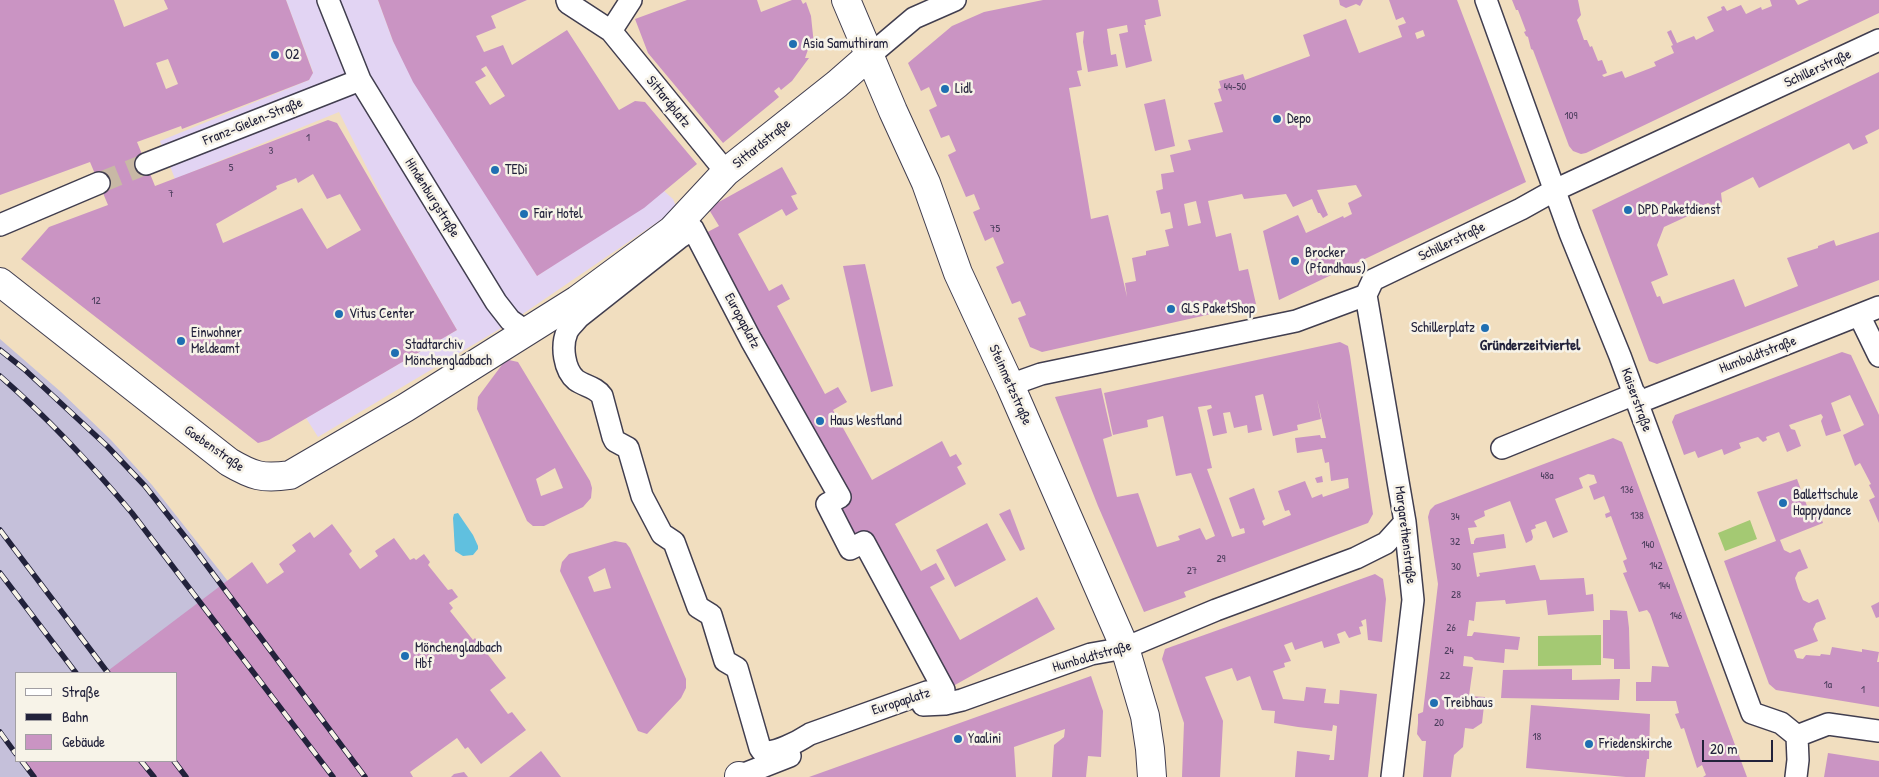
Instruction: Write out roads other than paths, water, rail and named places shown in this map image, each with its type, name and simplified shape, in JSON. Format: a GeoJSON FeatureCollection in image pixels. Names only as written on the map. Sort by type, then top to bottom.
{"type":"FeatureCollection","features":[{"type":"Feature","properties":{"kind":"street","name":"Hindenburgstraße"},"geometry":{"type":"LineString","coordinates":[[328,0],[360,80],[496,302],[510,320],[527,332]]}},
{"type":"Feature","properties":{"kind":"street","name":"Sittardplatz"},"geometry":{"type":"LineString","coordinates":[[567,0],[610,31],[726,172]]}},
{"type":"Feature","properties":{"kind":"street"},"geometry":{"type":"LineString","coordinates":[[610,31],[631,0]]}},
{"type":"Feature","properties":{"kind":"street","name":"Steinmetzstraße"},"geometry":{"type":"LineString","coordinates":[[846,0],[926,183],[958,273],[1010,385],[1125,648],[1145,716],[1152,777]]}},
{"type":"Feature","properties":{"kind":"street","name":"Sittardstraße"},"geometry":{"type":"LineString","coordinates":[[578,309],[672,230],[726,172],[837,84],[914,18],[955,0]]}},
{"type":"Feature","properties":{"kind":"street","name":"Kaiserstraße"},"geometry":{"type":"LineString","coordinates":[[1486,0],[1570,233],[1636,398],[1752,713],[1781,723],[1797,736]]}},
{"type":"Feature","properties":{"kind":"street","name":"Schillerstraße"},"geometry":{"type":"LineString","coordinates":[[1366,295],[1373,280],[1521,209],[1555,190],[1879,40]]}},
{"type":"Feature","properties":{"kind":"street","name":"Franz-Gielen-Straße"},"geometry":{"type":"LineString","coordinates":[[156,161],[360,80]]}},
{"type":"Feature","properties":{"kind":"street"},"geometry":{"type":"LineString","coordinates":[[0,226],[99,183]]}},
{"type":"Feature","properties":{"kind":"street","name":"Europaplatz"},"geometry":{"type":"LineString","coordinates":[[693,229],[752,340],[840,497],[827,504],[850,549],[864,542],[944,690],[927,692],[810,734],[799,742],[768,752],[762,751],[739,672],[737,668],[725,661],[711,615],[698,607],[674,542],[662,534],[642,496],[628,448],[615,441],[602,396],[599,392],[574,379],[567,366],[564,340],[578,309],[693,229]]}},
{"type":"Feature","properties":{"kind":"street","name":"Goebenstraße"},"geometry":{"type":"LineString","coordinates":[[0,282],[228,462],[251,474],[273,477],[290,475],[405,408],[527,332]]}},
{"type":"Feature","properties":{"kind":"street"},"geometry":{"type":"LineString","coordinates":[[1010,385],[1041,374],[1296,322],[1366,295]]}},
{"type":"Feature","properties":{"kind":"street","name":"Margarethenstraße"},"geometry":{"type":"LineString","coordinates":[[1366,295],[1405,522],[1413,600],[1392,777]]}},
{"type":"Feature","properties":{"kind":"street"},"geometry":{"type":"LineString","coordinates":[[527,332],[578,309]]}},
{"type":"Feature","properties":{"kind":"street"},"geometry":{"type":"LineString","coordinates":[[1869,311],[1879,356]]}},
{"type":"Feature","properties":{"kind":"street","name":"Humboldtstraße"},"geometry":{"type":"LineString","coordinates":[[1502,448],[1869,311]]}},
{"type":"Feature","properties":{"kind":"street","name":"Humboldtstraße"},"geometry":{"type":"LineString","coordinates":[[739,777],[918,705],[945,704],[962,700],[1090,654],[1125,648],[1216,610],[1356,558],[1386,543],[1405,522]]}},
{"type":"Feature","properties":{"kind":"street"},"geometry":{"type":"LineString","coordinates":[[1796,777],[1798,760],[1797,736],[1828,724],[1879,731]]}},
{"type":"Feature","properties":{"kind":"water"},"geometry":{"type":"Polygon","coordinates":[[[458,513],[478,546],[473,555],[463,556],[455,551],[453,518],[454,514],[458,513]]]}},
{"type":"Feature","properties":{"kind":"tunnel"},"geometry":{"type":"LineString","coordinates":[[99,183],[146,164]]}},
{"type":"Feature","properties":{"kind":"railway"},"geometry":{"type":"LineString","coordinates":[[0,350],[24,369],[107,446],[145,486],[190,543],[365,777]]}},
{"type":"Feature","properties":{"kind":"railway"},"geometry":{"type":"LineString","coordinates":[[0,376],[69,442],[132,513],[333,777]]}},
{"type":"Feature","properties":{"kind":"railway"},"geometry":{"type":"LineString","coordinates":[[0,530],[107,672]]}},
{"type":"Feature","properties":{"kind":"railway"},"geometry":{"type":"LineString","coordinates":[[0,573],[75,672]]}},
{"type":"Feature","properties":{"kind":"railway"},"geometry":{"type":"LineString","coordinates":[[0,732],[15,753]]}},
{"type":"Feature","properties":{"kind":"railway"},"geometry":{"type":"LineString","coordinates":[[23,762],[34,777]]}},
{"type":"Feature","properties":{"kind":"railway"},"geometry":{"type":"LineString","coordinates":[[142,762],[154,777]]}},
{"type":"Feature","properties":{"kind":"railway"},"geometry":{"type":"LineString","coordinates":[[175,762],[186,777]]}},
{"type":"Feature","properties":{"kind":"place","name":"Asia Samuthiram"},"geometry":{"type":"Point","coordinates":[793,44]}},
{"type":"Feature","properties":{"kind":"place","name":"O2"},"geometry":{"type":"Point","coordinates":[275,55]}},
{"type":"Feature","properties":{"kind":"place","name":"Lidl"},"geometry":{"type":"Point","coordinates":[945,89]}},
{"type":"Feature","properties":{"kind":"place","name":"Depo"},"geometry":{"type":"Point","coordinates":[1277,119]}},
{"type":"Feature","properties":{"kind":"place","name":"TEDi"},"geometry":{"type":"Point","coordinates":[495,170]}},
{"type":"Feature","properties":{"kind":"place","name":"DPD Paketdienst"},"geometry":{"type":"Point","coordinates":[1628,210]}},
{"type":"Feature","properties":{"kind":"place","name":"Fair Hotel"},"geometry":{"type":"Point","coordinates":[524,214]}},
{"type":"Feature","properties":{"kind":"place","name":"Brocker (Pfandhaus)"},"geometry":{"type":"Point","coordinates":[1295,261]}},
{"type":"Feature","properties":{"kind":"place","name":"GLS PaketShop"},"geometry":{"type":"Point","coordinates":[1171,309]}},
{"type":"Feature","properties":{"kind":"place","name":"Vitus Center"},"geometry":{"type":"Point","coordinates":[339,314]}},
{"type":"Feature","properties":{"kind":"place","name":"Schillerplatz"},"geometry":{"type":"Point","coordinates":[1485,328]}},
{"type":"Feature","properties":{"kind":"place","name":"Einwohner Meldeamt"},"geometry":{"type":"Point","coordinates":[181,341]}},
{"type":"Feature","properties":{"kind":"place","name":"Stadtarchiv Mönchengladbach"},"geometry":{"type":"Point","coordinates":[395,353]}},
{"type":"Feature","properties":{"kind":"place","name":"Haus Westland"},"geometry":{"type":"Point","coordinates":[820,421]}},
{"type":"Feature","properties":{"kind":"place","name":"Ballettschule Happydance"},"geometry":{"type":"Point","coordinates":[1783,503]}},
{"type":"Feature","properties":{"kind":"place","name":"Mönchengladbach Hbf"},"geometry":{"type":"Point","coordinates":[405,656]}},
{"type":"Feature","properties":{"kind":"place","name":"Treibhaus"},"geometry":{"type":"Point","coordinates":[1434,703]}},
{"type":"Feature","properties":{"kind":"place","name":"Yaalini"},"geometry":{"type":"Point","coordinates":[958,739]}},
{"type":"Feature","properties":{"kind":"place","name":"Friedenskirche"},"geometry":{"type":"Point","coordinates":[1589,744]}},
{"type":"Feature","properties":{"kind":"district","name":"Gründerzeitviertel"},"geometry":{"type":"Point","coordinates":[1530,346]}}]}
